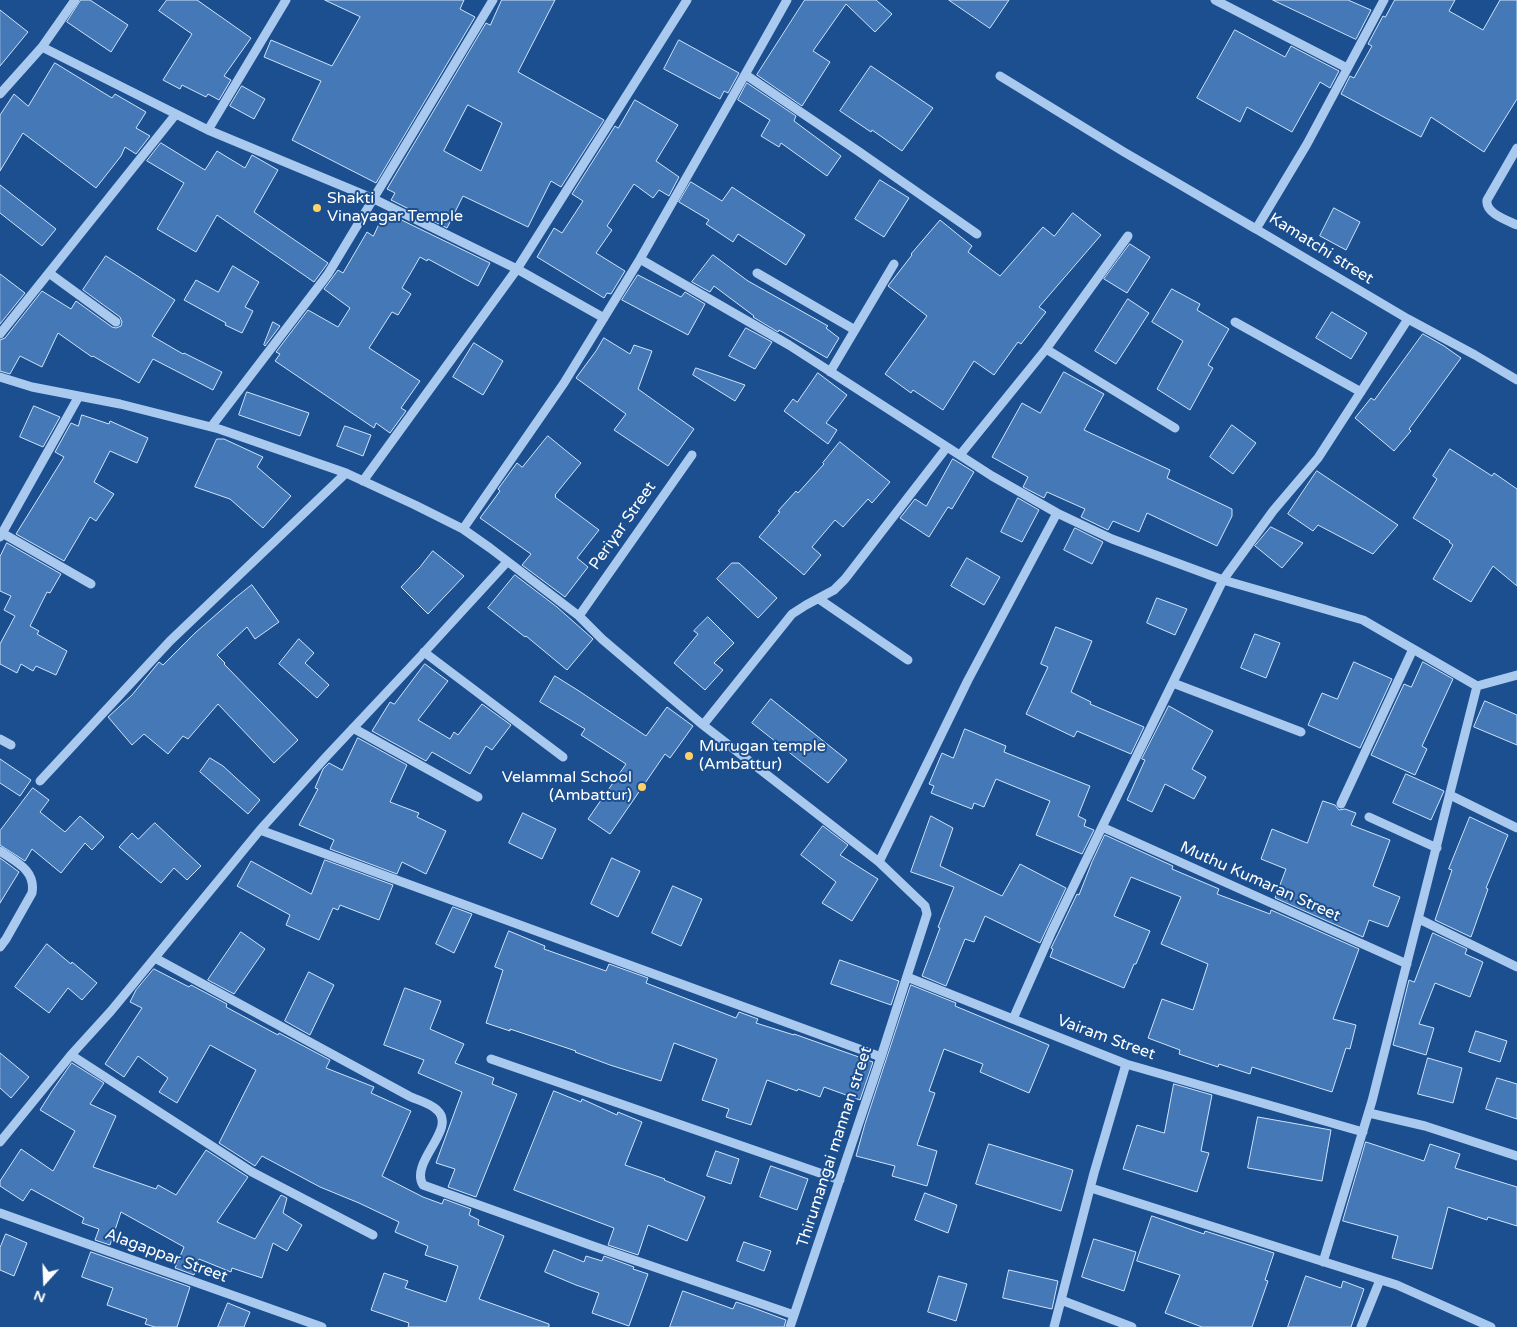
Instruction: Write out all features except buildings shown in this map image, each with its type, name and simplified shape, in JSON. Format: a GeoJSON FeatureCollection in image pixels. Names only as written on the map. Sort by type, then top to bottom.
{"type":"FeatureCollection","features":[{"type":"Feature","properties":{"kind":"street"},"geometry":{"type":"LineString","coordinates":[[0,94],[42,47],[75,0]]}},
{"type":"Feature","properties":{"kind":"street"},"geometry":{"type":"LineString","coordinates":[[208,130],[286,0]]}},
{"type":"Feature","properties":{"kind":"street"},"geometry":{"type":"LineString","coordinates":[[211,427],[328,274],[493,0]]}},
{"type":"Feature","properties":{"kind":"street"},"geometry":{"type":"LineString","coordinates":[[363,481],[517,269],[687,0]]}},
{"type":"Feature","properties":{"kind":"street"},"geometry":{"type":"LineString","coordinates":[[463,529],[564,383],[604,318],[640,259],[787,0]]}},
{"type":"Feature","properties":{"kind":"street"},"geometry":{"type":"LineString","coordinates":[[1215,0],[1347,68]]}},
{"type":"Feature","properties":{"kind":"street","name":"Kamatchi street"},"geometry":{"type":"LineString","coordinates":[[1384,0],[1307,144],[1256,229],[1408,320],[1475,355],[1517,380]]}},
{"type":"Feature","properties":{"kind":"street"},"geometry":{"type":"LineString","coordinates":[[42,47],[208,130],[374,199],[517,269],[604,318]]}},
{"type":"Feature","properties":{"kind":"street"},"geometry":{"type":"LineString","coordinates":[[746,74],[977,234]]}},
{"type":"Feature","properties":{"kind":"street"},"geometry":{"type":"LineString","coordinates":[[1000,76],[1124,152],[1256,229]]}},
{"type":"Feature","properties":{"kind":"street"},"geometry":{"type":"LineString","coordinates":[[0,334],[176,114]]}},
{"type":"Feature","properties":{"kind":"street"},"geometry":{"type":"LineString","coordinates":[[1517,148],[1487,200],[1486,205],[1489,210],[1517,225]]}},
{"type":"Feature","properties":{"kind":"street"},"geometry":{"type":"LineString","coordinates":[[960,455],[1046,349],[1128,236]]}},
{"type":"Feature","properties":{"kind":"street"},"geometry":{"type":"LineString","coordinates":[[640,259],[788,345],[992,476],[1057,513],[1112,539],[1223,580],[1362,620],[1477,686],[1517,675]]}},
{"type":"Feature","properties":{"kind":"street"},"geometry":{"type":"LineString","coordinates":[[830,372],[894,264]]}},
{"type":"Feature","properties":{"kind":"street"},"geometry":{"type":"LineString","coordinates":[[49,273],[116,322]]}},
{"type":"Feature","properties":{"kind":"street"},"geometry":{"type":"LineString","coordinates":[[757,273],[855,330]]}},
{"type":"Feature","properties":{"kind":"street"},"geometry":{"type":"LineString","coordinates":[[1013,1019],[1052,931],[1223,580],[1272,511],[1318,458],[1408,320]]}},
{"type":"Feature","properties":{"kind":"street"},"geometry":{"type":"LineString","coordinates":[[1234,322],[1361,392]]}},
{"type":"Feature","properties":{"kind":"street"},"geometry":{"type":"LineString","coordinates":[[1046,349],[1175,428]]}},
{"type":"Feature","properties":{"kind":"street"},"geometry":{"type":"LineString","coordinates":[[0,377],[32,387],[120,404],[211,427],[346,474],[415,504],[463,529],[579,616],[703,725],[879,862],[925,906],[927,914],[907,977]]}},
{"type":"Feature","properties":{"kind":"street"},"geometry":{"type":"LineString","coordinates":[[79,396],[1,535],[91,584]]}},
{"type":"Feature","properties":{"kind":"street"},"geometry":{"type":"LineString","coordinates":[[703,725],[792,614],[834,590],[845,579],[947,447]]}},
{"type":"Feature","properties":{"kind":"street","name":"Periyar Street"},"geometry":{"type":"LineString","coordinates":[[579,616],[692,454]]}},
{"type":"Feature","properties":{"kind":"street"},"geometry":{"type":"LineString","coordinates":[[40,781],[170,641],[346,474]]}},
{"type":"Feature","properties":{"kind":"street"},"geometry":{"type":"LineString","coordinates":[[879,862],[968,680],[1057,513]]}},
{"type":"Feature","properties":{"kind":"street"},"geometry":{"type":"LineString","coordinates":[[0,1142],[71,1055],[112,1011],[260,830],[507,562]]}},
{"type":"Feature","properties":{"kind":"street"},"geometry":{"type":"LineString","coordinates":[[819,599],[908,660]]}},
{"type":"Feature","properties":{"kind":"street"},"geometry":{"type":"LineString","coordinates":[[1340,804],[1413,649]]}},
{"type":"Feature","properties":{"kind":"street"},"geometry":{"type":"LineString","coordinates":[[424,652],[563,757]]}},
{"type":"Feature","properties":{"kind":"street"},"geometry":{"type":"LineString","coordinates":[[1173,683],[1301,732]]}},
{"type":"Feature","properties":{"kind":"street"},"geometry":{"type":"LineString","coordinates":[[1323,1262],[1369,1113],[1477,686]]}},
{"type":"Feature","properties":{"kind":"street"},"geometry":{"type":"LineString","coordinates":[[353,728],[478,797]]}},
{"type":"Feature","properties":{"kind":"street"},"geometry":{"type":"LineString","coordinates":[[0,738],[11,745]]}},
{"type":"Feature","properties":{"kind":"street"},"geometry":{"type":"LineString","coordinates":[[1450,795],[1517,828]]}},
{"type":"Feature","properties":{"kind":"street"},"geometry":{"type":"LineString","coordinates":[[1369,817],[1437,848]]}},
{"type":"Feature","properties":{"kind":"street","name":"Muthu Kumaran Street"},"geometry":{"type":"LineString","coordinates":[[1102,827],[1408,964]]}},
{"type":"Feature","properties":{"kind":"street"},"geometry":{"type":"LineString","coordinates":[[260,830],[881,1058]]}},
{"type":"Feature","properties":{"kind":"street"},"geometry":{"type":"LineString","coordinates":[[0,851],[26,870],[33,880],[33,886],[32,893],[0,947]]}},
{"type":"Feature","properties":{"kind":"street"},"geometry":{"type":"LineString","coordinates":[[1419,919],[1517,967]]}},
{"type":"Feature","properties":{"kind":"street"},"geometry":{"type":"LineString","coordinates":[[155,958],[438,1111],[442,1123],[440,1131],[420,1170],[423,1185],[794,1316]]}},
{"type":"Feature","properties":{"kind":"street","name":"Vairam Street"},"geometry":{"type":"LineString","coordinates":[[907,977],[1126,1064],[1363,1132]]}},
{"type":"Feature","properties":{"kind":"street","name":"Thirumangai mannan street"},"geometry":{"type":"LineString","coordinates":[[790,1327],[907,977]]}},
{"type":"Feature","properties":{"kind":"street"},"geometry":{"type":"LineString","coordinates":[[71,1055],[252,1172],[372,1236]]}},
{"type":"Feature","properties":{"kind":"street"},"geometry":{"type":"LineString","coordinates":[[491,1059],[840,1180]]}},
{"type":"Feature","properties":{"kind":"street"},"geometry":{"type":"LineString","coordinates":[[1054,1327],[1092,1188],[1094,1173],[1126,1064]]}},
{"type":"Feature","properties":{"kind":"street"},"geometry":{"type":"LineString","coordinates":[[1369,1113],[1425,1126],[1517,1156]]}},
{"type":"Feature","properties":{"kind":"street"},"geometry":{"type":"LineString","coordinates":[[1092,1188],[1397,1285],[1491,1327]]}},
{"type":"Feature","properties":{"kind":"street","name":"Alagappar Street"},"geometry":{"type":"LineString","coordinates":[[0,1213],[322,1327]]}},
{"type":"Feature","properties":{"kind":"street"},"geometry":{"type":"LineString","coordinates":[[1361,1327],[1380,1280]]}},
{"type":"Feature","properties":{"kind":"street"},"geometry":{"type":"LineString","coordinates":[[1061,1300],[1132,1327]]}},
{"type":"Feature","properties":{"kind":"place","name":"Shakti Vinayagar Temple"},"geometry":{"type":"Point","coordinates":[317,208]}},
{"type":"Feature","properties":{"kind":"place","name":"Murugan temple (Ambattur)"},"geometry":{"type":"Point","coordinates":[689,756]}},
{"type":"Feature","properties":{"kind":"place","name":"Velammal School (Ambattur)"},"geometry":{"type":"Point","coordinates":[642,787]}}]}
